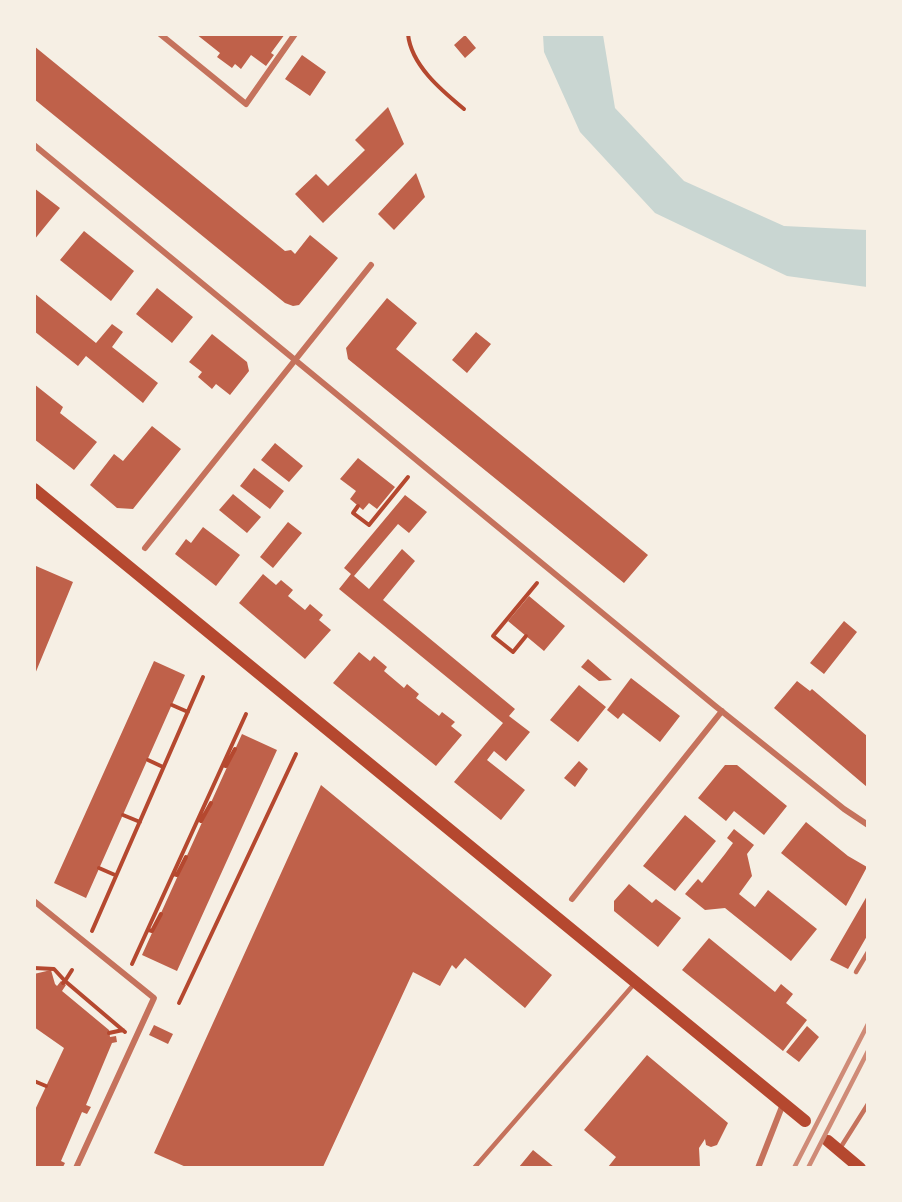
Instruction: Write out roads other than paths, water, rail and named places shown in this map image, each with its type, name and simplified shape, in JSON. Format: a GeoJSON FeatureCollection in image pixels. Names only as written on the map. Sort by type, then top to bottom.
{"type":"FeatureCollection","features":[{"type":"Feature","properties":{"kind":"main road"},"geometry":{"type":"LineString","coordinates":[[34,489],[805,1121]]}},
{"type":"Feature","properties":{"kind":"main road"},"geometry":{"type":"LineString","coordinates":[[828,1141],[860,1167]]}},
{"type":"Feature","properties":{"kind":"street"},"geometry":{"type":"LineString","coordinates":[[160,34],[246,104],[296,34]]}},
{"type":"Feature","properties":{"kind":"street"},"geometry":{"type":"LineString","coordinates":[[34,145],[295,357],[722,711],[867,825]]}},
{"type":"Feature","properties":{"kind":"street"},"geometry":{"type":"LineString","coordinates":[[145,548],[295,357],[371,265]]}},
{"type":"Feature","properties":{"kind":"street"},"geometry":{"type":"LineString","coordinates":[[572,898],[722,711]]}},
{"type":"Feature","properties":{"kind":"street"},"geometry":{"type":"LineString","coordinates":[[34,901],[154,998],[76,1167]]}},
{"type":"Feature","properties":{"kind":"street"},"geometry":{"type":"LineString","coordinates":[[758,1167],[783,1104]]}},
{"type":"Feature","properties":{"kind":"lane"},"geometry":{"type":"LineString","coordinates":[[856,972],[867,952]]}},
{"type":"Feature","properties":{"kind":"lane"},"geometry":{"type":"LineString","coordinates":[[474,1167],[635,983]]}},
{"type":"Feature","properties":{"kind":"lane"},"geometry":{"type":"LineString","coordinates":[[839,1150],[867,1104]]}},
{"type":"Feature","properties":{"kind":"railway"},"geometry":{"type":"LineString","coordinates":[[794,1168],[868,1024]]}},
{"type":"Feature","properties":{"kind":"railway"},"geometry":{"type":"LineString","coordinates":[[808,1168],[868,1051]]}}]}
